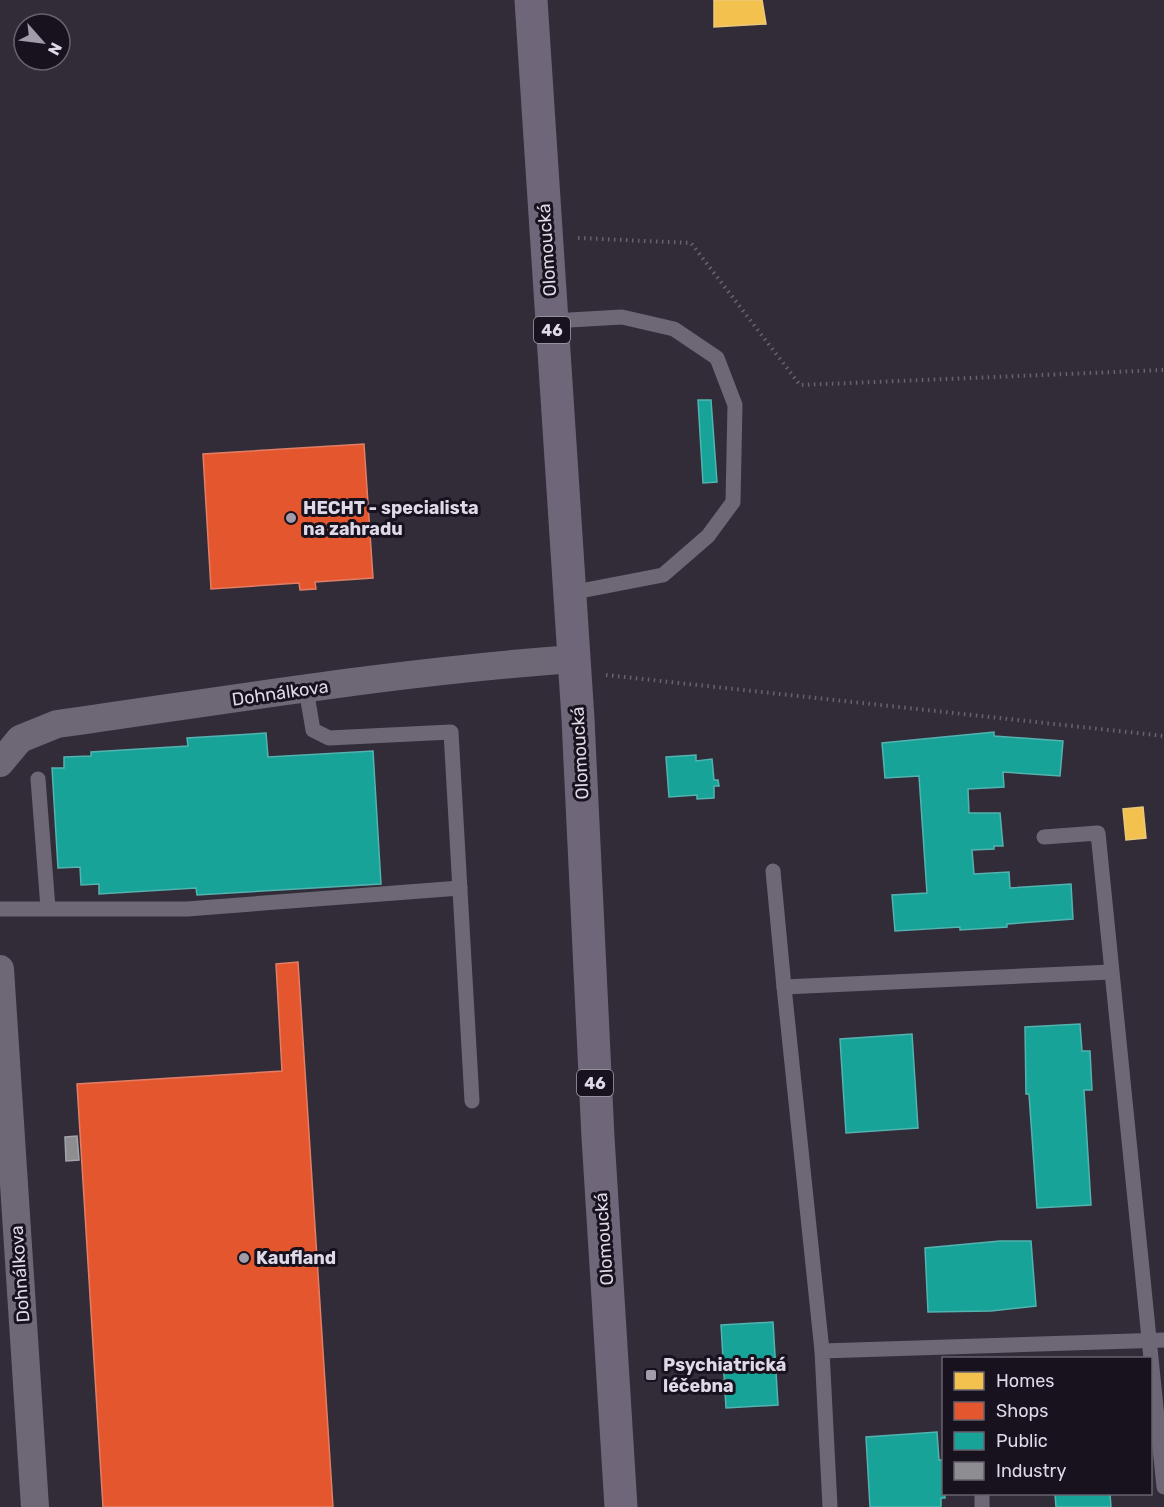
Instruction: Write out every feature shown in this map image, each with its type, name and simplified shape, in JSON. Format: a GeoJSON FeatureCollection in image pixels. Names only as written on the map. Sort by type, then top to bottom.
{"type":"FeatureCollection","features":[{"type":"Feature","properties":{"kind":"main road","name":"Olomoucká"},"geometry":{"type":"LineString","coordinates":[[531,0],[570,593],[598,1137],[621,1507]]}},
{"type":"Feature","properties":{"kind":"street","name":"Dohnálkova"},"geometry":{"type":"LineString","coordinates":[[0,763],[20,739],[57,724],[514,663],[574,665]]}},
{"type":"Feature","properties":{"kind":"street","name":"Dohnálkova"},"geometry":{"type":"LineString","coordinates":[[0,969],[35,1507]]}},
{"type":"Feature","properties":{"kind":"lane"},"geometry":{"type":"LineString","coordinates":[[552,321],[622,317],[674,329],[717,358],[735,405],[733,502],[708,536],[663,575],[570,593]]}},
{"type":"Feature","properties":{"kind":"lane"},"geometry":{"type":"LineString","coordinates":[[306,689],[313,730],[328,738],[451,732],[472,1101]]}},
{"type":"Feature","properties":{"kind":"lane"},"geometry":{"type":"LineString","coordinates":[[38,779],[48,908]]}},
{"type":"Feature","properties":{"kind":"lane"},"geometry":{"type":"LineString","coordinates":[[1044,837],[1098,833],[1112,972],[1156,1341],[1164,1487]]}},
{"type":"Feature","properties":{"kind":"lane"},"geometry":{"type":"LineString","coordinates":[[773,871],[822,1351],[830,1507]]}},
{"type":"Feature","properties":{"kind":"lane"},"geometry":{"type":"LineString","coordinates":[[0,909],[187,909],[460,888]]}},
{"type":"Feature","properties":{"kind":"lane"},"geometry":{"type":"LineString","coordinates":[[784,987],[1112,972]]}},
{"type":"Feature","properties":{"kind":"lane"},"geometry":{"type":"LineString","coordinates":[[822,1351],[976,1352],[1156,1341]]}},
{"type":"Feature","properties":{"kind":"path"},"geometry":{"type":"LineString","coordinates":[[546,237],[691,243],[800,385],[1164,370]]}},
{"type":"Feature","properties":{"kind":"path"},"geometry":{"type":"LineString","coordinates":[[574,665],[1164,736]]}},
{"type":"Feature","properties":{"kind":"building: Homes"},"geometry":{"type":"Polygon","coordinates":[[[714,0],[762,0],[766,24],[714,27],[714,0]]]}},
{"type":"Feature","properties":{"kind":"building: Homes"},"geometry":{"type":"Polygon","coordinates":[[[1143,807],[1146,838],[1126,840],[1123,809],[1143,807]]]}},
{"type":"Feature","properties":{"kind":"building: Shops"},"geometry":{"type":"Polygon","coordinates":[[[364,444],[373,578],[315,582],[316,589],[300,590],[299,583],[211,589],[203,454],[364,444]]]}},
{"type":"Feature","properties":{"kind":"building: Shops"},"geometry":{"type":"Polygon","coordinates":[[[298,962],[333,1507],[103,1507],[77,1084],[282,1071],[276,964],[298,962]]]}},
{"type":"Feature","properties":{"kind":"building: Public"},"geometry":{"type":"Polygon","coordinates":[[[698,400],[711,400],[717,482],[703,483],[698,400]]]}},
{"type":"Feature","properties":{"kind":"building: Public"},"geometry":{"type":"Polygon","coordinates":[[[994,732],[994,736],[1063,741],[1060,776],[1003,772],[1004,787],[968,789],[969,813],[1000,813],[1003,846],[994,846],[994,849],[972,850],[974,874],[1009,872],[1010,888],[1071,884],[1073,919],[1007,924],[1007,927],[895,931],[892,895],[927,893],[919,776],[885,778],[882,743],[994,732]]]}},
{"type":"Feature","properties":{"kind":"building: Public"},"geometry":{"type":"Polygon","coordinates":[[[266,733],[268,757],[373,751],[381,884],[197,895],[196,888],[99,894],[99,884],[81,885],[80,867],[58,868],[52,768],[64,768],[64,757],[91,756],[91,752],[188,746],[187,738],[266,733]]]}},
{"type":"Feature","properties":{"kind":"building: Public"},"geometry":{"type":"Polygon","coordinates":[[[696,755],[696,761],[712,759],[714,780],[718,780],[719,786],[714,786],[714,798],[697,799],[697,795],[669,797],[666,757],[696,755]]]}},
{"type":"Feature","properties":{"kind":"building: Public"},"geometry":{"type":"Polygon","coordinates":[[[1080,1024],[1082,1051],[1090,1051],[1092,1090],[1084,1090],[1091,1205],[1037,1208],[1029,1094],[1026,1094],[1025,1027],[1080,1024]]]}},
{"type":"Feature","properties":{"kind":"building: Public"},"geometry":{"type":"Polygon","coordinates":[[[912,1034],[918,1128],[846,1133],[840,1039],[912,1034]]]}},
{"type":"Feature","properties":{"kind":"building: Public"},"geometry":{"type":"Polygon","coordinates":[[[1000,1241],[1031,1241],[1036,1306],[991,1311],[928,1312],[925,1248],[1000,1241]]]}},
{"type":"Feature","properties":{"kind":"building: Public"},"geometry":{"type":"Polygon","coordinates":[[[773,1322],[778,1405],[726,1408],[721,1325],[773,1322]]]}},
{"type":"Feature","properties":{"kind":"building: Public"},"geometry":{"type":"Polygon","coordinates":[[[937,1432],[939,1460],[942,1460],[942,1495],[945,1495],[945,1498],[941,1498],[941,1507],[870,1507],[866,1437],[937,1432]]]}},
{"type":"Feature","properties":{"kind":"building: Public"},"geometry":{"type":"Polygon","coordinates":[[[1055,1495],[1110,1495],[1111,1507],[1056,1507],[1055,1495]]]}},
{"type":"Feature","properties":{"kind":"building: Industry"},"geometry":{"type":"Polygon","coordinates":[[[77,1136],[79,1160],[66,1161],[65,1137],[77,1136]]]}},
{"type":"Feature","properties":{"kind":"place","name":"HECHT - specialista na zahradu"},"geometry":{"type":"Point","coordinates":[291,518]}},
{"type":"Feature","properties":{"kind":"place","name":"Kaufland"},"geometry":{"type":"Point","coordinates":[244,1258]}},
{"type":"Feature","properties":{"kind":"place","name":"Psychiatrická léčebna"},"geometry":{"type":"Point","coordinates":[651,1375]}}]}
